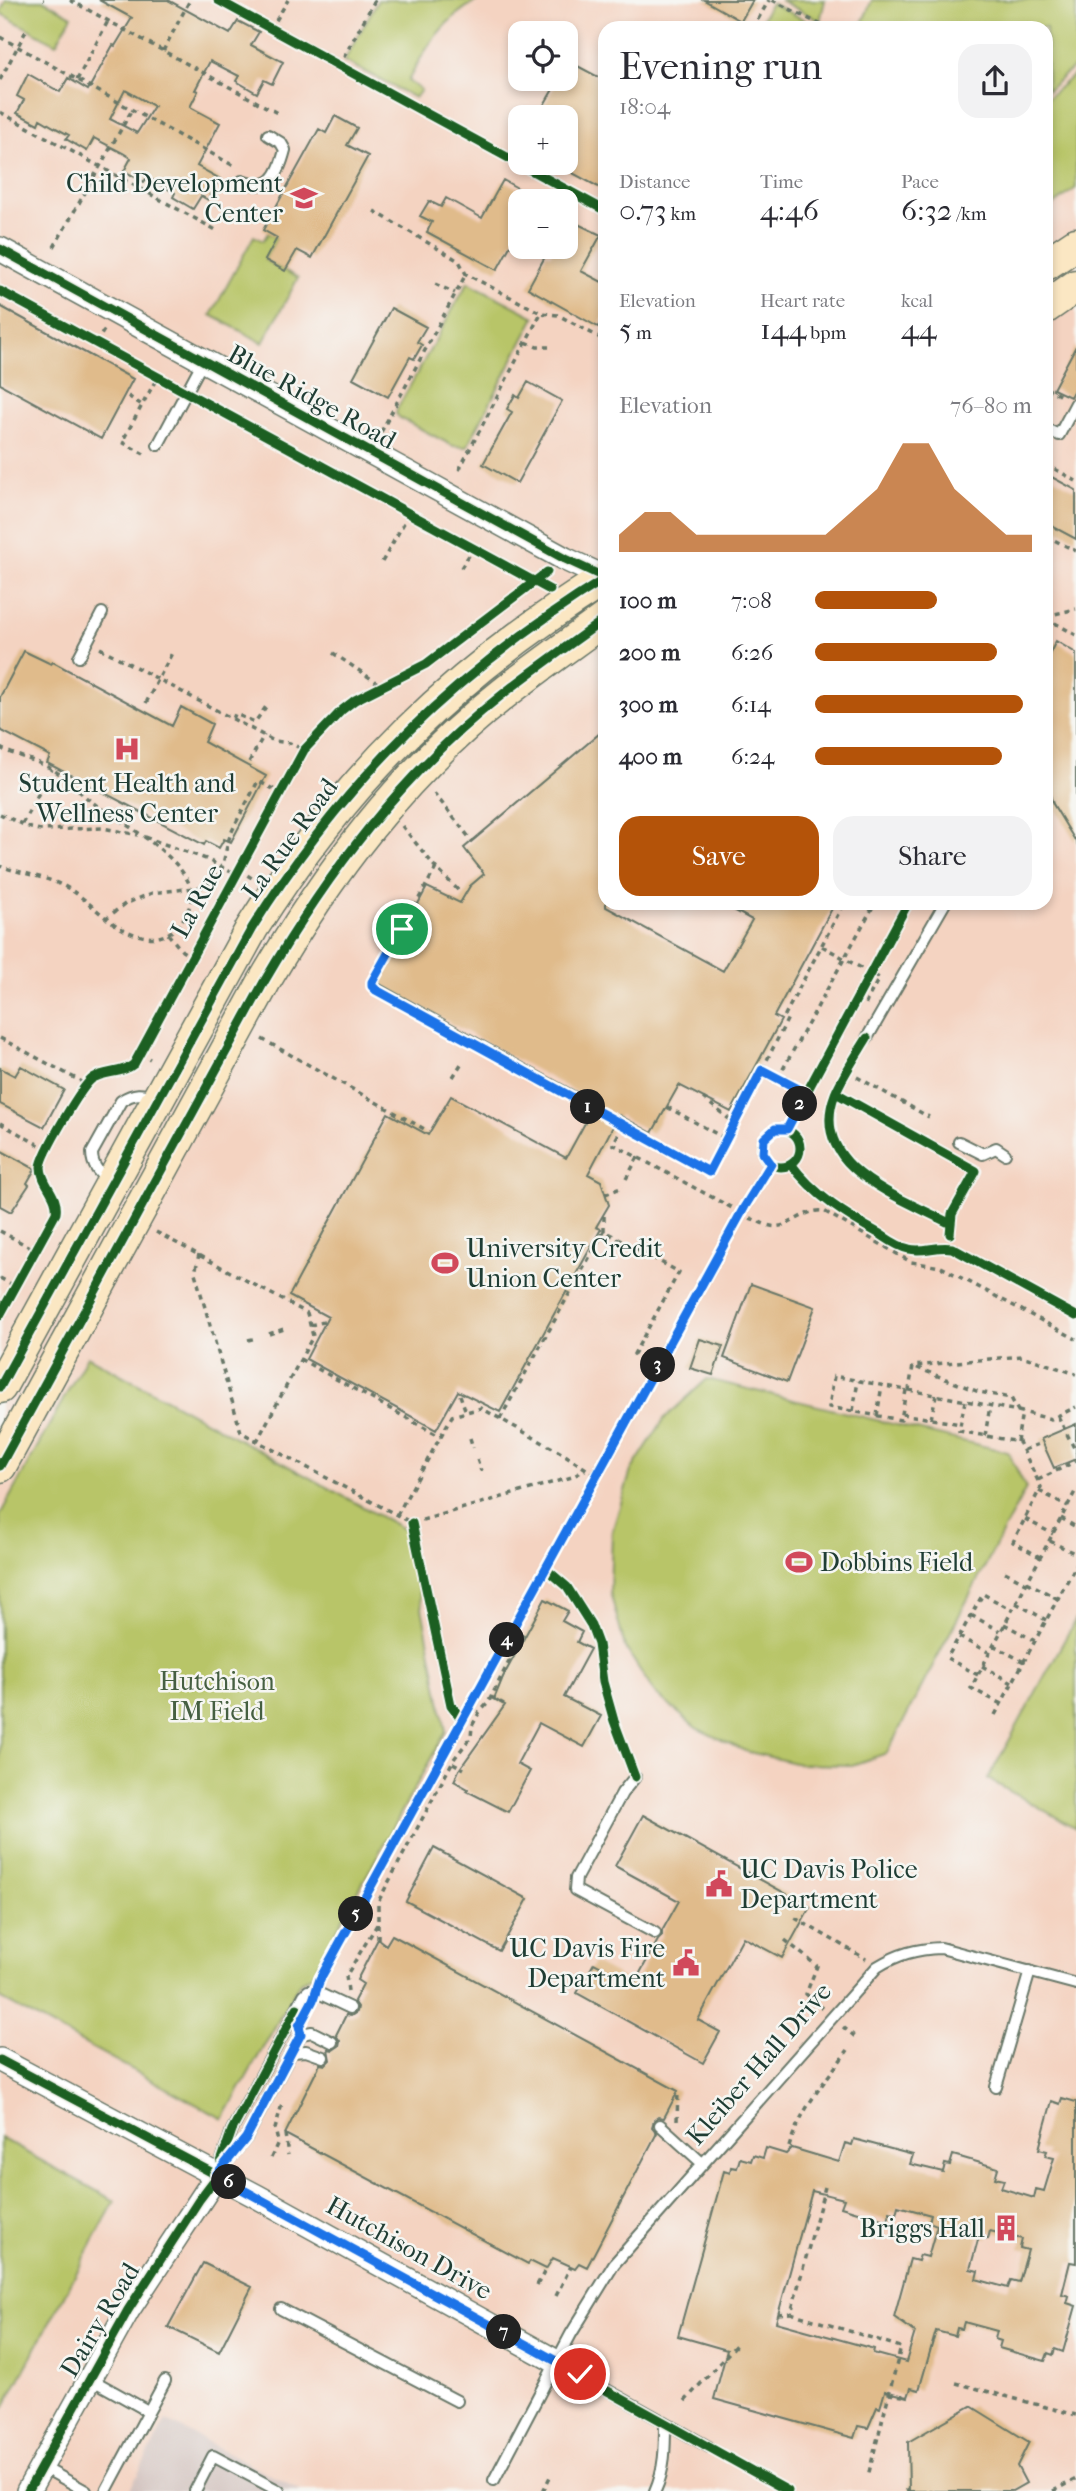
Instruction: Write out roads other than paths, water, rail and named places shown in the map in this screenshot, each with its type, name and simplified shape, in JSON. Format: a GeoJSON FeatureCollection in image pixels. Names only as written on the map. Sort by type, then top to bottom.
{"type":"FeatureCollection","features":[{"type":"Feature","properties":{"kind":"main road"},"geometry":{"type":"LineString","coordinates":[[1053,259],[1076,244]]}},
{"type":"Feature","properties":{"kind":"main road"},"geometry":{"type":"LineString","coordinates":[[1053,302],[1076,286]]}},
{"type":"Feature","properties":{"kind":"main road","name":"La Rue Road"},"geometry":{"type":"LineString","coordinates":[[0,1387],[251,928],[284,875],[363,776],[411,726],[467,676],[598,583]]}},
{"type":"Feature","properties":{"kind":"main road","name":"La Rue Road"},"geometry":{"type":"LineString","coordinates":[[0,1466],[264,982],[330,876],[393,799],[447,744],[501,695],[598,624]]}},
{"type":"Feature","properties":{"kind":"street","name":"Blue Ridge Road"},"geometry":{"type":"LineString","coordinates":[[0,249],[565,559],[598,574]]}},
{"type":"Feature","properties":{"kind":"street","name":"Hutchison Drive"},"geometry":{"type":"LineString","coordinates":[[0,2060],[557,2362]]}},
{"type":"Feature","properties":{"kind":"street","name":"Dairy Road"},"geometry":{"type":"LineString","coordinates":[[28,2491],[128,2309],[216,2175]]}},
{"type":"Feature","properties":{"kind":"lane"},"geometry":{"type":"LineString","coordinates":[[244,177],[257,187],[271,181],[285,150],[281,143],[268,135]]}},
{"type":"Feature","properties":{"kind":"lane"},"geometry":{"type":"LineString","coordinates":[[159,445],[203,360]]}},
{"type":"Feature","properties":{"kind":"lane"},"geometry":{"type":"LineString","coordinates":[[1053,432],[1059,435],[1076,403]]}},
{"type":"Feature","properties":{"kind":"lane"},"geometry":{"type":"LineString","coordinates":[[79,657],[102,613]]}},
{"type":"Feature","properties":{"kind":"lane"},"geometry":{"type":"LineString","coordinates":[[867,1038],[941,910]]}},
{"type":"Feature","properties":{"kind":"lane"},"geometry":{"type":"LineString","coordinates":[[959,1142],[983,1154],[996,1148],[1005,1154]]}},
{"type":"Feature","properties":{"kind":"lane"},"geometry":{"type":"LineString","coordinates":[[635,1777],[628,1783],[576,1878],[575,1890],[655,1933]]}},
{"type":"Feature","properties":{"kind":"lane","name":"Kleiber Hall Drive"},"geometry":{"type":"LineString","coordinates":[[494,2480],[571,2334],[614,2264],[877,1967],[896,1955],[918,1949],[941,1948],[1076,1984]]}},
{"type":"Feature","properties":{"kind":"lane"},"geometry":{"type":"LineString","coordinates":[[996,2087],[1030,1971]]}},
{"type":"Feature","properties":{"kind":"lane"},"geometry":{"type":"LineString","coordinates":[[216,2175],[232,2130],[304,1995],[308,1991],[314,1991],[346,2006]]}},
{"type":"Feature","properties":{"kind":"lane"},"geometry":{"type":"LineString","coordinates":[[216,2175],[246,2138],[301,2034],[312,2032],[332,2042]]}},
{"type":"Feature","properties":{"kind":"lane"},"geometry":{"type":"LineString","coordinates":[[292,2052],[306,2051],[323,2057]]}},
{"type":"Feature","properties":{"kind":"lane"},"geometry":{"type":"LineString","coordinates":[[660,2125],[702,2163]]}},
{"type":"Feature","properties":{"kind":"lane"},"geometry":{"type":"LineString","coordinates":[[281,2309],[457,2401]]}},
{"type":"Feature","properties":{"kind":"lane","name":"Hutchison Drive"},"geometry":{"type":"LineString","coordinates":[[557,2362],[709,2447]]}},
{"type":"Feature","properties":{"kind":"lane"},"geometry":{"type":"LineString","coordinates":[[89,2378],[148,2411]]}},
{"type":"Feature","properties":{"kind":"lane"},"geometry":{"type":"LineString","coordinates":[[106,2491],[165,2381]]}},
{"type":"Feature","properties":{"kind":"lane"},"geometry":{"type":"LineString","coordinates":[[655,2491],[661,2479],[665,2455],[665,2424]]}},
{"type":"Feature","properties":{"kind":"lane"},"geometry":{"type":"LineString","coordinates":[[195,2491],[213,2456],[279,2491]]}},
{"type":"Feature","properties":{"kind":"lane"},"geometry":{"type":"LineString","coordinates":[[41,2466],[86,2491]]}},
{"type":"Feature","properties":{"kind":"place","name":"Child Development Center"},"geometry":{"type":"Point","coordinates":[304,198]}},
{"type":"Feature","properties":{"kind":"place","name":"Student Health and Wellness Center"},"geometry":{"type":"Point","coordinates":[127,749]}},
{"type":"Feature","properties":{"kind":"place","name":"University Credit Union Center"},"geometry":{"type":"Point","coordinates":[445,1263]}},
{"type":"Feature","properties":{"kind":"place","name":"Dobbins Field"},"geometry":{"type":"Point","coordinates":[799,1562]}},
{"type":"Feature","properties":{"kind":"place","name":"UC Davis Police Department"},"geometry":{"type":"Point","coordinates":[719,1884]}},
{"type":"Feature","properties":{"kind":"place","name":"UC Davis Fire Department"},"geometry":{"type":"Point","coordinates":[686,1963]}},
{"type":"Feature","properties":{"kind":"place","name":"Briggs Hall"},"geometry":{"type":"Point","coordinates":[1006,2228]}},
{"type":"Feature","properties":{"kind":"park label","name":"Hutchison IM Field"},"geometry":{"type":"Point","coordinates":[217,1696]}}]}
